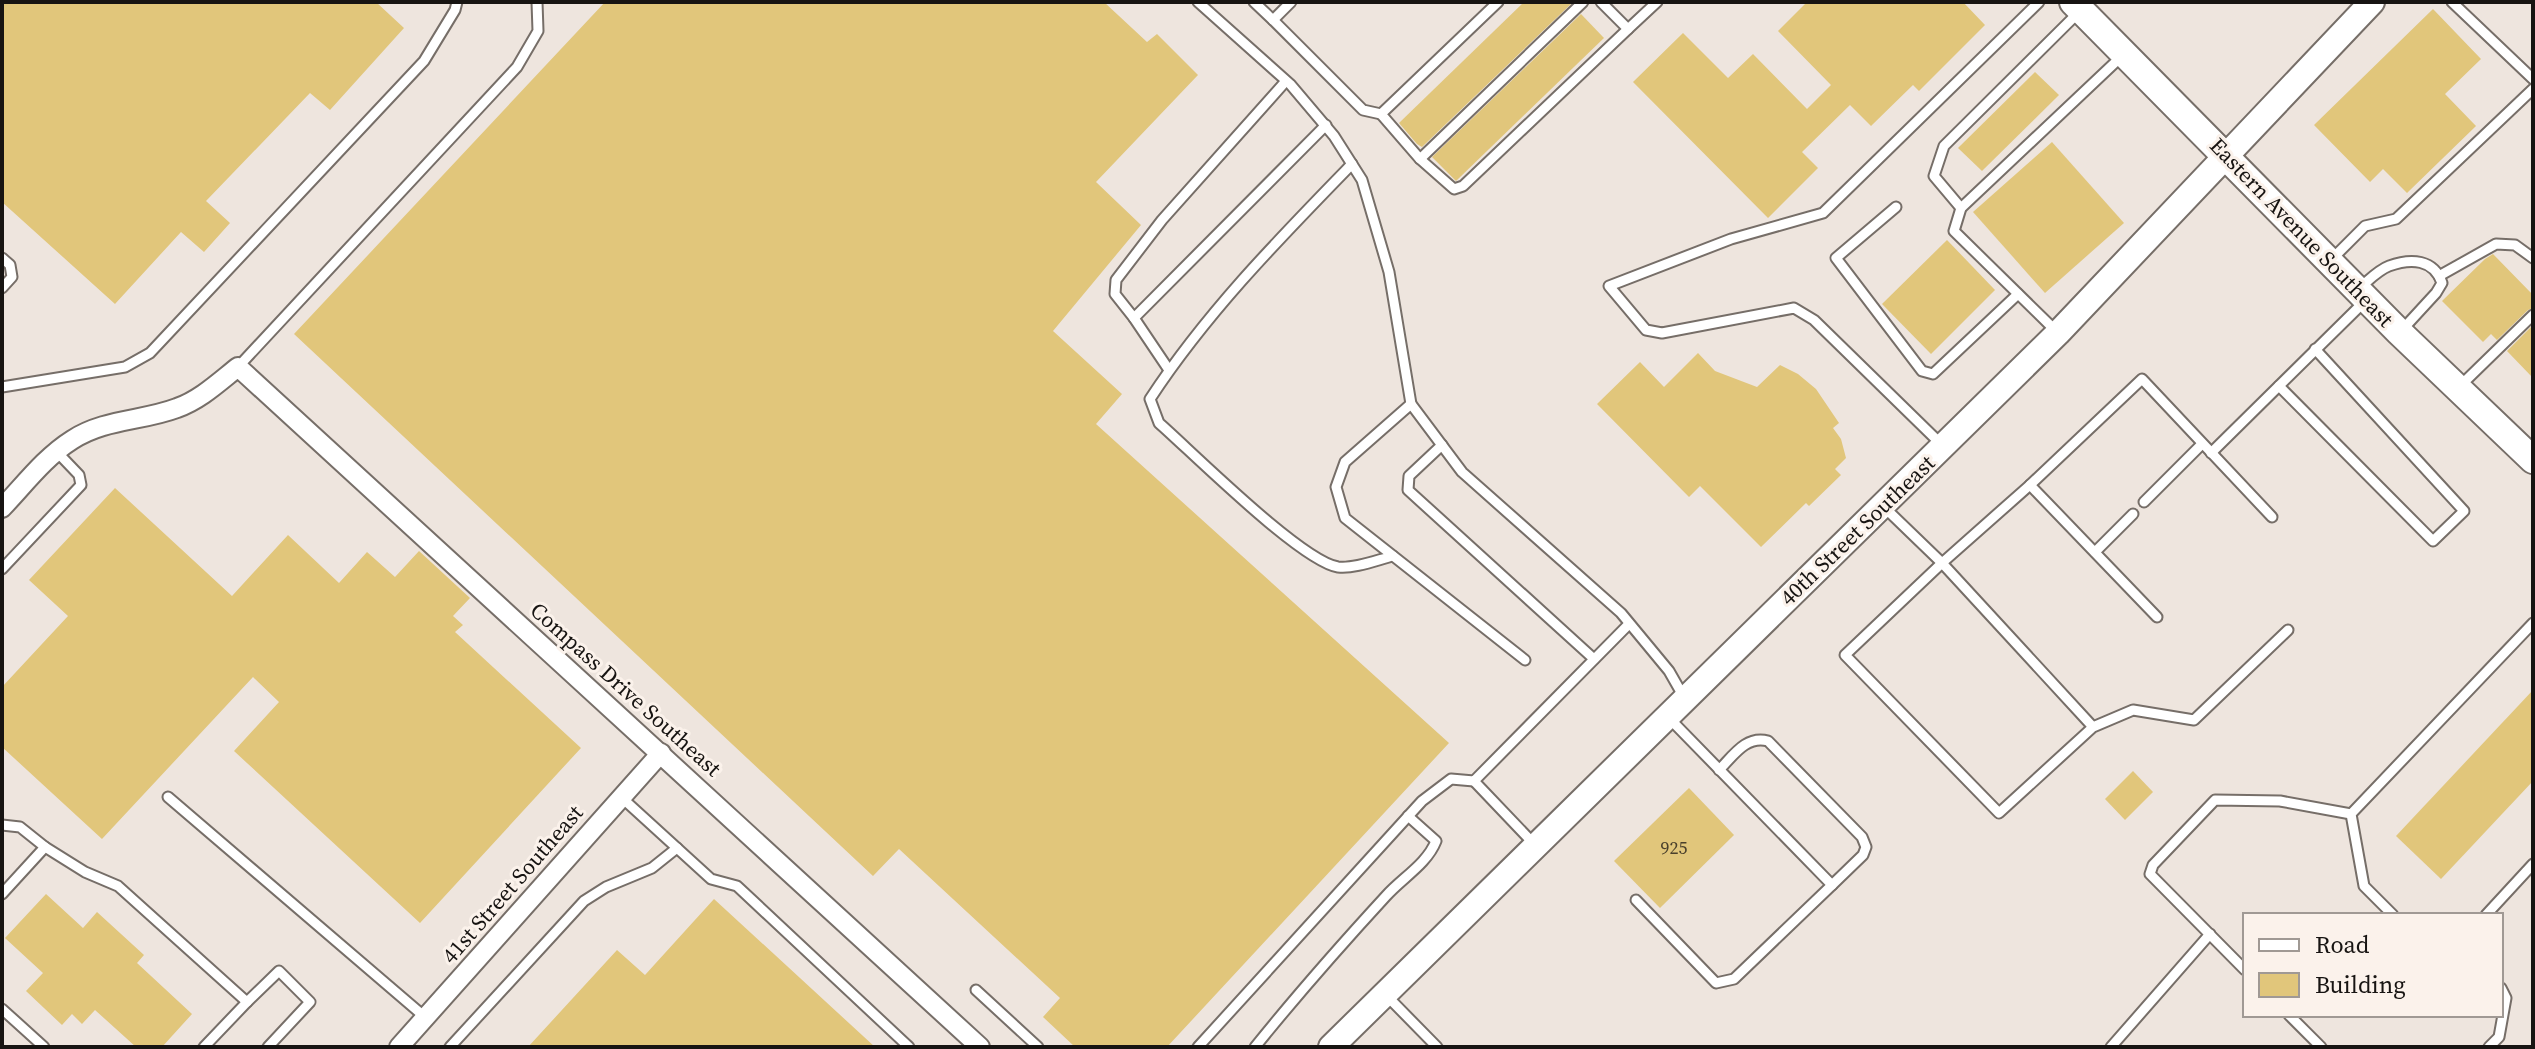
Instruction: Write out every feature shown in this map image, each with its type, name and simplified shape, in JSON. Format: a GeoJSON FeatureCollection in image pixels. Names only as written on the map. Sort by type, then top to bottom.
{"type":"FeatureCollection","features":[{"type":"Feature","properties":{"kind":"main road","name":"Eastern Avenue Southeast"},"geometry":{"type":"LineString","coordinates":[[2077,6],[2399,332],[2533,460]]}},
{"type":"Feature","properties":{"kind":"street","name":"40th Street Southeast"},"geometry":{"type":"LineString","coordinates":[[1331,1047],[2058,333],[2372,2]]}},
{"type":"Feature","properties":{"kind":"street"},"geometry":{"type":"LineString","coordinates":[[2,508],[72,440],[97,427],[192,402],[238,367]]}},
{"type":"Feature","properties":{"kind":"street","name":"Compass Drive Southeast"},"geometry":{"type":"LineString","coordinates":[[238,367],[980,1047]]}},
{"type":"Feature","properties":{"kind":"street","name":"41st Street Southeast"},"geometry":{"type":"LineString","coordinates":[[399,1047],[661,753]]}},
{"type":"Feature","properties":{"kind":"lane"},"geometry":{"type":"LineString","coordinates":[[2,387],[125,367],[150,353],[424,61],[457,2]]}},
{"type":"Feature","properties":{"kind":"lane"},"geometry":{"type":"LineString","coordinates":[[238,367],[517,67],[538,31],[537,2]]}},
{"type":"Feature","properties":{"kind":"lane"},"geometry":{"type":"LineString","coordinates":[[1198,2],[1286,81],[1326,125],[1362,180],[1389,272],[1411,404],[1462,472],[1629,624],[1669,671],[1685,699]]}},
{"type":"Feature","properties":{"kind":"lane"},"geometry":{"type":"LineString","coordinates":[[1254,2],[1363,110],[1381,114],[1420,159],[1454,189],[1463,186],[1657,2]]}},
{"type":"Feature","properties":{"kind":"lane"},"geometry":{"type":"LineString","coordinates":[[1273,20],[1291,2]]}},
{"type":"Feature","properties":{"kind":"lane"},"geometry":{"type":"LineString","coordinates":[[1381,114],[1498,2]]}},
{"type":"Feature","properties":{"kind":"lane"},"geometry":{"type":"LineString","coordinates":[[1420,159],[1583,2]]}},
{"type":"Feature","properties":{"kind":"lane"},"geometry":{"type":"LineString","coordinates":[[1601,2],[1628,29]]}},
{"type":"Feature","properties":{"kind":"lane"},"geometry":{"type":"LineString","coordinates":[[1943,446],[1814,320],[1794,308],[1662,333],[1646,330],[1609,286],[1731,239],[1823,213],[2039,2]]}},
{"type":"Feature","properties":{"kind":"lane"},"geometry":{"type":"LineString","coordinates":[[2452,2],[2533,79]]}},
{"type":"Feature","properties":{"kind":"lane"},"geometry":{"type":"LineString","coordinates":[[1961,208],[1934,176],[1944,146],[2077,6]]}},
{"type":"Feature","properties":{"kind":"lane"},"geometry":{"type":"LineString","coordinates":[[2058,333],[1954,231],[1961,208],[2124,53]]}},
{"type":"Feature","properties":{"kind":"lane"},"geometry":{"type":"LineString","coordinates":[[1169,370],[1115,294],[1116,280],[1162,220],[1286,81]]}},
{"type":"Feature","properties":{"kind":"lane"},"geometry":{"type":"LineString","coordinates":[[2330,262],[2365,226],[2396,219],[2533,89]]}},
{"type":"Feature","properties":{"kind":"lane"},"geometry":{"type":"LineString","coordinates":[[1134,318],[1326,125]]}},
{"type":"Feature","properties":{"kind":"lane"},"geometry":{"type":"LineString","coordinates":[[1352,164],[1264,256],[1181,352],[1150,399],[1159,423],[1291,541],[1325,562],[1340,567],[1393,556]]}},
{"type":"Feature","properties":{"kind":"lane"},"geometry":{"type":"LineString","coordinates":[[1896,207],[1836,258],[1922,371],[1933,374],[2018,294]]}},
{"type":"Feature","properties":{"kind":"lane"},"geometry":{"type":"LineString","coordinates":[[2439,276],[2496,244],[2515,245],[2533,258]]}},
{"type":"Feature","properties":{"kind":"lane"},"geometry":{"type":"LineString","coordinates":[[2,258],[10,265],[12,277],[2,288]]}},
{"type":"Feature","properties":{"kind":"lane"},"geometry":{"type":"LineString","coordinates":[[2211,453],[2315,349],[2386,266],[2406,262],[2428,264],[2438,271],[2442,283],[2399,332]]}},
{"type":"Feature","properties":{"kind":"lane"},"geometry":{"type":"LineString","coordinates":[[2457,389],[2533,315]]}},
{"type":"Feature","properties":{"kind":"lane"},"geometry":{"type":"LineString","coordinates":[[2279,386],[2433,541],[2464,511],[2315,349]]}},
{"type":"Feature","properties":{"kind":"lane"},"geometry":{"type":"LineString","coordinates":[[2272,517],[2142,379],[1845,655],[1999,813],[2093,727],[2133,710],[2194,720],[2288,630]]}},
{"type":"Feature","properties":{"kind":"lane"},"geometry":{"type":"LineString","coordinates":[[1411,404],[1345,462],[1336,487],[1345,518],[1525,660]]}},
{"type":"Feature","properties":{"kind":"lane"},"geometry":{"type":"LineString","coordinates":[[2144,502],[2202,444]]}},
{"type":"Feature","properties":{"kind":"lane"},"geometry":{"type":"LineString","coordinates":[[1442,445],[1409,476],[1408,490],[1594,659]]}},
{"type":"Feature","properties":{"kind":"lane"},"geometry":{"type":"LineString","coordinates":[[2,569],[81,485],[79,475],[57,452]]}},
{"type":"Feature","properties":{"kind":"lane"},"geometry":{"type":"LineString","coordinates":[[2030,485],[2157,617]]}},
{"type":"Feature","properties":{"kind":"lane"},"geometry":{"type":"LineString","coordinates":[[1882,505],[1942,563],[2093,727]]}},
{"type":"Feature","properties":{"kind":"lane"},"geometry":{"type":"LineString","coordinates":[[2095,552],[2133,514]]}},
{"type":"Feature","properties":{"kind":"lane"},"geometry":{"type":"LineString","coordinates":[[2351,814],[2533,623]]}},
{"type":"Feature","properties":{"kind":"lane"},"geometry":{"type":"LineString","coordinates":[[1474,781],[1629,624]]}},
{"type":"Feature","properties":{"kind":"lane"},"geometry":{"type":"LineString","coordinates":[[1666,716],[1832,885]]}},
{"type":"Feature","properties":{"kind":"lane"},"geometry":{"type":"LineString","coordinates":[[1636,900],[1716,983],[1734,979],[1863,855],[1866,847],[1862,837],[1768,741],[1758,738],[1748,741],[1719,770]]}},
{"type":"Feature","properties":{"kind":"lane"},"geometry":{"type":"LineString","coordinates":[[1198,1047],[1422,801],[1451,779],[1474,781],[1535,846]]}},
{"type":"Feature","properties":{"kind":"lane"},"geometry":{"type":"LineString","coordinates":[[168,797],[426,1018]]}},
{"type":"Feature","properties":{"kind":"lane"},"geometry":{"type":"LineString","coordinates":[[621,797],[711,879],[737,886],[909,1047]]}},
{"type":"Feature","properties":{"kind":"lane"},"geometry":{"type":"LineString","coordinates":[[2243,968],[2150,874],[2153,865],[2215,800],[2280,801],[2351,814]]}},
{"type":"Feature","properties":{"kind":"lane"},"geometry":{"type":"LineString","coordinates":[[2351,814],[2364,886],[2391,913]]}},
{"type":"Feature","properties":{"kind":"lane"},"geometry":{"type":"LineString","coordinates":[[1255,1047],[1324,964],[1391,891],[1431,853],[1436,841],[1408,816]]}},
{"type":"Feature","properties":{"kind":"lane"},"geometry":{"type":"LineString","coordinates":[[2,825],[20,827],[85,872],[118,886],[247,1002]]}},
{"type":"Feature","properties":{"kind":"lane"},"geometry":{"type":"LineString","coordinates":[[2,894],[45,847]]}},
{"type":"Feature","properties":{"kind":"lane"},"geometry":{"type":"LineString","coordinates":[[450,1047],[584,901],[606,887],[652,868],[677,848]]}},
{"type":"Feature","properties":{"kind":"lane"},"geometry":{"type":"LineString","coordinates":[[2488,913],[2533,864]]}},
{"type":"Feature","properties":{"kind":"lane"},"geometry":{"type":"LineString","coordinates":[[2111,1047],[2210,934]]}},
{"type":"Feature","properties":{"kind":"lane"},"geometry":{"type":"LineString","coordinates":[[204,1047],[279,971],[310,1002],[268,1047]]}},
{"type":"Feature","properties":{"kind":"lane"},"geometry":{"type":"LineString","coordinates":[[976,990],[1038,1047]]}},
{"type":"Feature","properties":{"kind":"lane"},"geometry":{"type":"LineString","coordinates":[[2503,992],[2506,998],[2503,1015]]}},
{"type":"Feature","properties":{"kind":"lane"},"geometry":{"type":"LineString","coordinates":[[1385,994],[1429,1045]]}},
{"type":"Feature","properties":{"kind":"lane"},"geometry":{"type":"LineString","coordinates":[[2,1009],[44,1047]]}},
{"type":"Feature","properties":{"kind":"lane"},"geometry":{"type":"LineString","coordinates":[[2291,1017],[2321,1047]]}},
{"type":"Feature","properties":{"kind":"lane"},"geometry":{"type":"LineString","coordinates":[[2489,1047],[2499,1037],[2503,1017]]}},
{"type":"Feature","properties":{"kind":"building"},"geometry":{"type":"Polygon","coordinates":[[[2,2],[376,2],[404,28],[330,110],[310,93],[206,201],[230,223],[204,252],[181,232],[115,304],[2,202],[2,2]]]}},
{"type":"Feature","properties":{"kind":"building"},"geometry":{"type":"Polygon","coordinates":[[[605,2],[1104,2],[1147,42],[1157,34],[1198,75],[1096,182],[1141,225],[1053,331],[1122,394],[1096,424],[1449,743],[1167,1047],[1075,1047],[1043,1017],[1060,998],[899,849],[873,876],[294,334],[605,2]]]}},
{"type":"Feature","properties":{"kind":"building"},"geometry":{"type":"Polygon","coordinates":[[[1524,2],[1571,4],[1422,147],[1417,144],[1399,123],[1524,2]]]}},
{"type":"Feature","properties":{"kind":"building"},"geometry":{"type":"Polygon","coordinates":[[[1807,2],[1963,2],[1985,25],[1919,91],[1913,85],[1871,126],[1850,105],[1802,152],[1818,168],[1768,218],[1633,82],[1683,33],[1728,78],[1753,54],[1807,109],[1831,85],[1778,31],[1807,2]]]}},
{"type":"Feature","properties":{"kind":"building"},"geometry":{"type":"Polygon","coordinates":[[[2433,9],[2481,59],[2445,94],[2476,126],[2407,193],[2383,169],[2370,182],[2314,125],[2433,9]]]}},
{"type":"Feature","properties":{"kind":"building"},"geometry":{"type":"Polygon","coordinates":[[[1581,14],[1604,38],[1456,181],[1432,157],[1581,14]]]}},
{"type":"Feature","properties":{"kind":"building"},"geometry":{"type":"Polygon","coordinates":[[[2035,72],[2059,95],[1982,171],[1958,148],[2035,72]]]}},
{"type":"Feature","properties":{"kind":"building"},"geometry":{"type":"Polygon","coordinates":[[[2052,142],[2124,223],[2045,293],[1973,212],[2052,142]]]}},
{"type":"Feature","properties":{"kind":"building"},"geometry":{"type":"Polygon","coordinates":[[[1947,240],[1995,290],[1931,354],[1882,304],[1947,240]]]}},
{"type":"Feature","properties":{"kind":"building"},"geometry":{"type":"Polygon","coordinates":[[[2493,254],[2533,295],[2533,308],[2497,340],[2491,334],[2483,342],[2442,301],[2493,254]]]}},
{"type":"Feature","properties":{"kind":"building"},"geometry":{"type":"Polygon","coordinates":[[[2533,325],[2533,378],[2507,351],[2533,325]]]}},
{"type":"Feature","properties":{"kind":"building"},"geometry":{"type":"Polygon","coordinates":[[[1698,353],[1715,371],[1757,387],[1780,365],[1798,374],[1816,389],[1839,423],[1833,428],[1841,439],[1846,458],[1835,469],[1841,475],[1809,506],[1806,503],[1761,547],[1700,486],[1689,497],[1597,404],[1640,362],[1664,387],[1698,353]]]}},
{"type":"Feature","properties":{"kind":"building"},"geometry":{"type":"Polygon","coordinates":[[[115,488],[232,596],[288,535],[339,583],[367,552],[395,577],[419,551],[470,598],[453,616],[463,625],[455,632],[581,748],[420,923],[234,751],[279,702],[253,677],[102,839],[2,747],[2,687],[68,616],[29,580],[115,488]]]}},
{"type":"Feature","properties":{"kind":"building"},"geometry":{"type":"Polygon","coordinates":[[[2533,690],[2533,781],[2441,879],[2396,836],[2533,690]]]}},
{"type":"Feature","properties":{"kind":"building"},"geometry":{"type":"Polygon","coordinates":[[[2133,771],[2153,792],[2125,820],[2105,799],[2133,771]]]}},
{"type":"Feature","properties":{"kind":"building"},"geometry":{"type":"Polygon","coordinates":[[[1689,788],[1734,835],[1660,908],[1614,861],[1689,788]]]}},
{"type":"Feature","properties":{"kind":"building"},"geometry":{"type":"Polygon","coordinates":[[[46,894],[83,928],[97,912],[144,955],[137,963],[192,1014],[162,1047],[136,1047],[95,1010],[82,1024],[72,1014],[62,1025],[26,991],[43,973],[5,938],[46,894]]]}},
{"type":"Feature","properties":{"kind":"building"},"geometry":{"type":"Polygon","coordinates":[[[714,899],[875,1047],[528,1047],[617,950],[645,975],[714,899]]]}}]}
